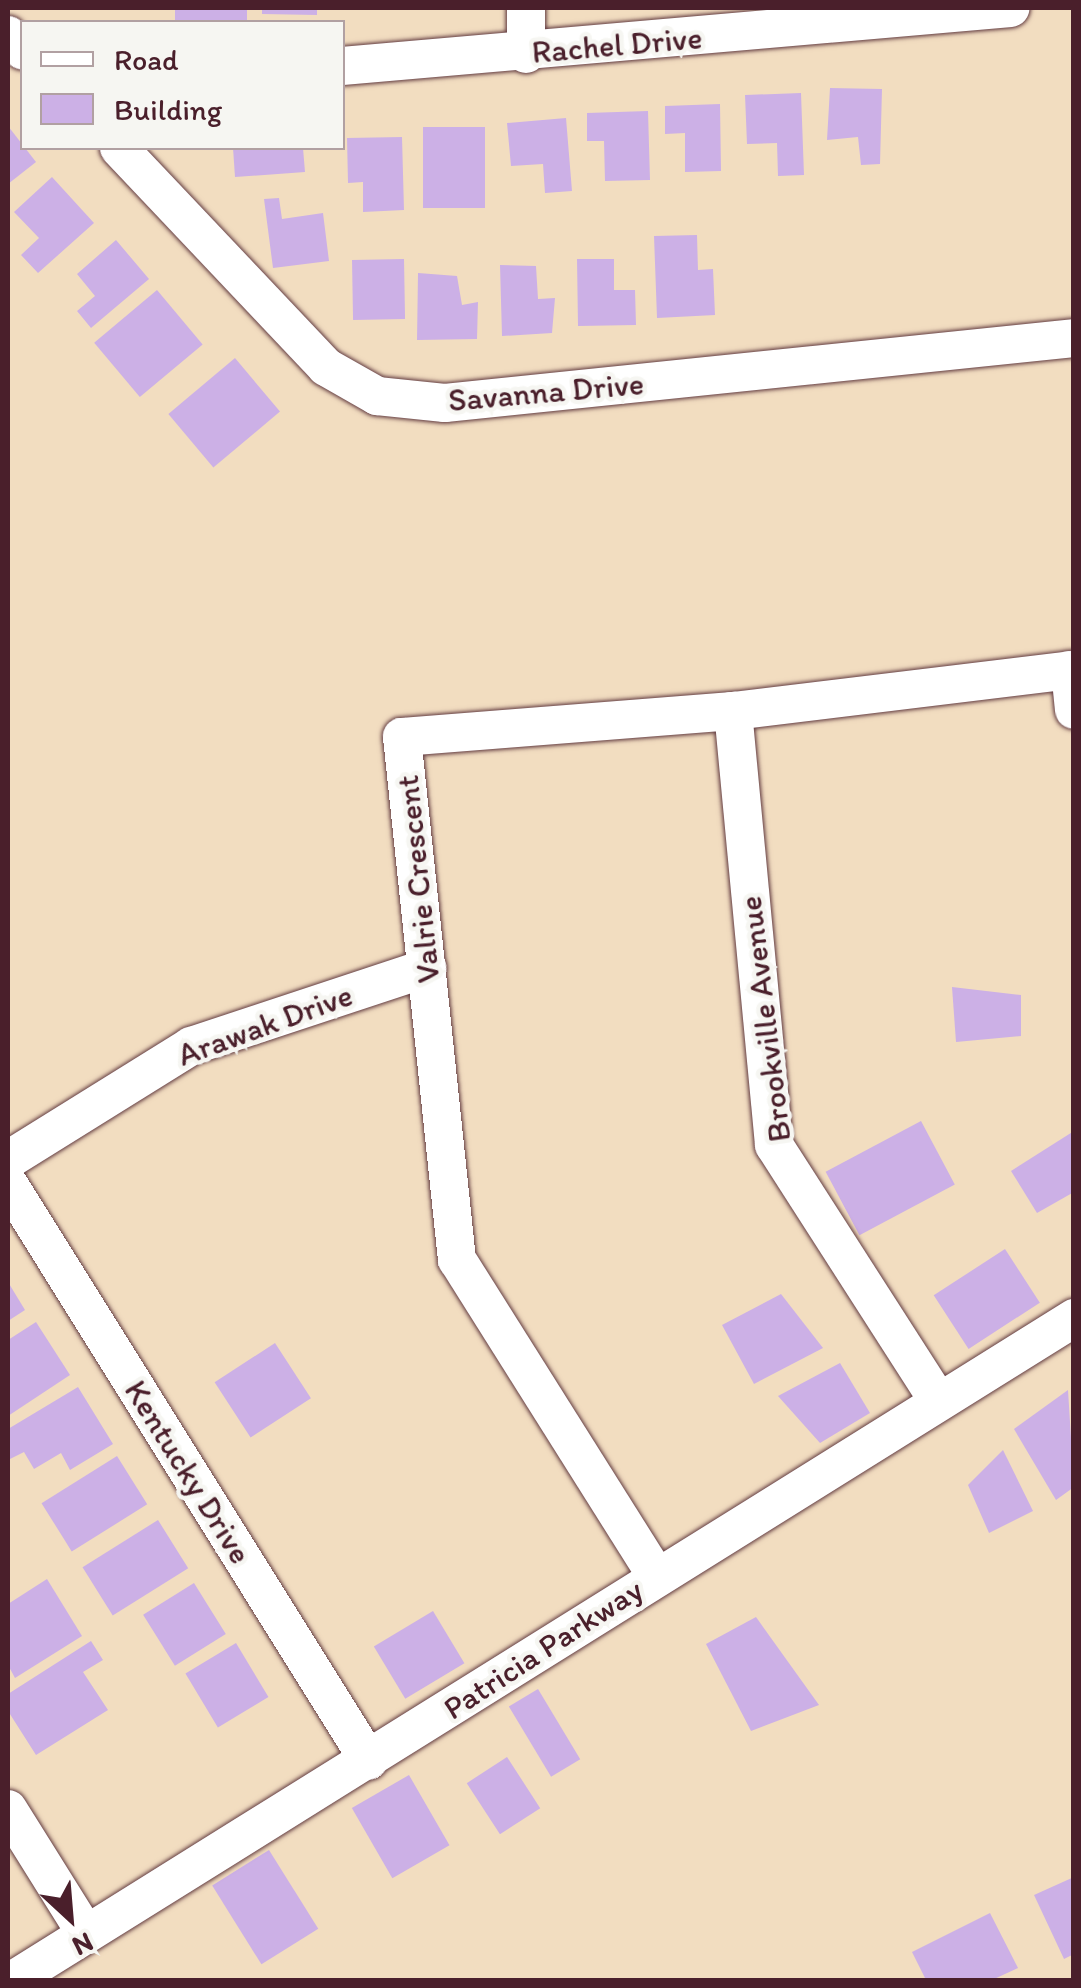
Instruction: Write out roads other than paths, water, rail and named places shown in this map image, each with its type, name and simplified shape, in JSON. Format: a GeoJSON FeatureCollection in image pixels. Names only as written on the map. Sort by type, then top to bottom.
{"type":"FeatureCollection","features":[{"type":"Feature","properties":{"kind":"street"},"geometry":{"type":"LineString","coordinates":[[526,8],[526,54]]}},
{"type":"Feature","properties":{"kind":"street","name":"Rachel Drive"},"geometry":{"type":"LineString","coordinates":[[345,66],[526,54],[1010,8]]}},
{"type":"Feature","properties":{"kind":"street","name":"Savanna Drive"},"geometry":{"type":"LineString","coordinates":[[121,150],[326,368],[377,396],[446,404],[1074,338]]}},
{"type":"Feature","properties":{"kind":"street"},"geometry":{"type":"LineString","coordinates":[[1072,670],[1074,710]]}},
{"type":"Feature","properties":{"kind":"street","name":"Valrie Crescent"},"geometry":{"type":"LineString","coordinates":[[656,1577],[457,1260],[402,737],[733,711],[1072,670]]}},
{"type":"Feature","properties":{"kind":"street","name":"Brookville Avenue"},"geometry":{"type":"LineString","coordinates":[[733,711],[774,1144],[938,1400]]}},
{"type":"Feature","properties":{"kind":"street","name":"Arawak Drive"},"geometry":{"type":"LineString","coordinates":[[8,1160],[191,1046],[428,968]]}},
{"type":"Feature","properties":{"kind":"street","name":"Kentucky Drive"},"geometry":{"type":"LineString","coordinates":[[8,1183],[368,1761]]}},
{"type":"Feature","properties":{"kind":"street","name":"Patricia Parkway"},"geometry":{"type":"LineString","coordinates":[[13,1980],[1074,1318]]}},
{"type":"Feature","properties":{"kind":"street"},"geometry":{"type":"LineString","coordinates":[[8,1808],[86,1934]]}}]}
